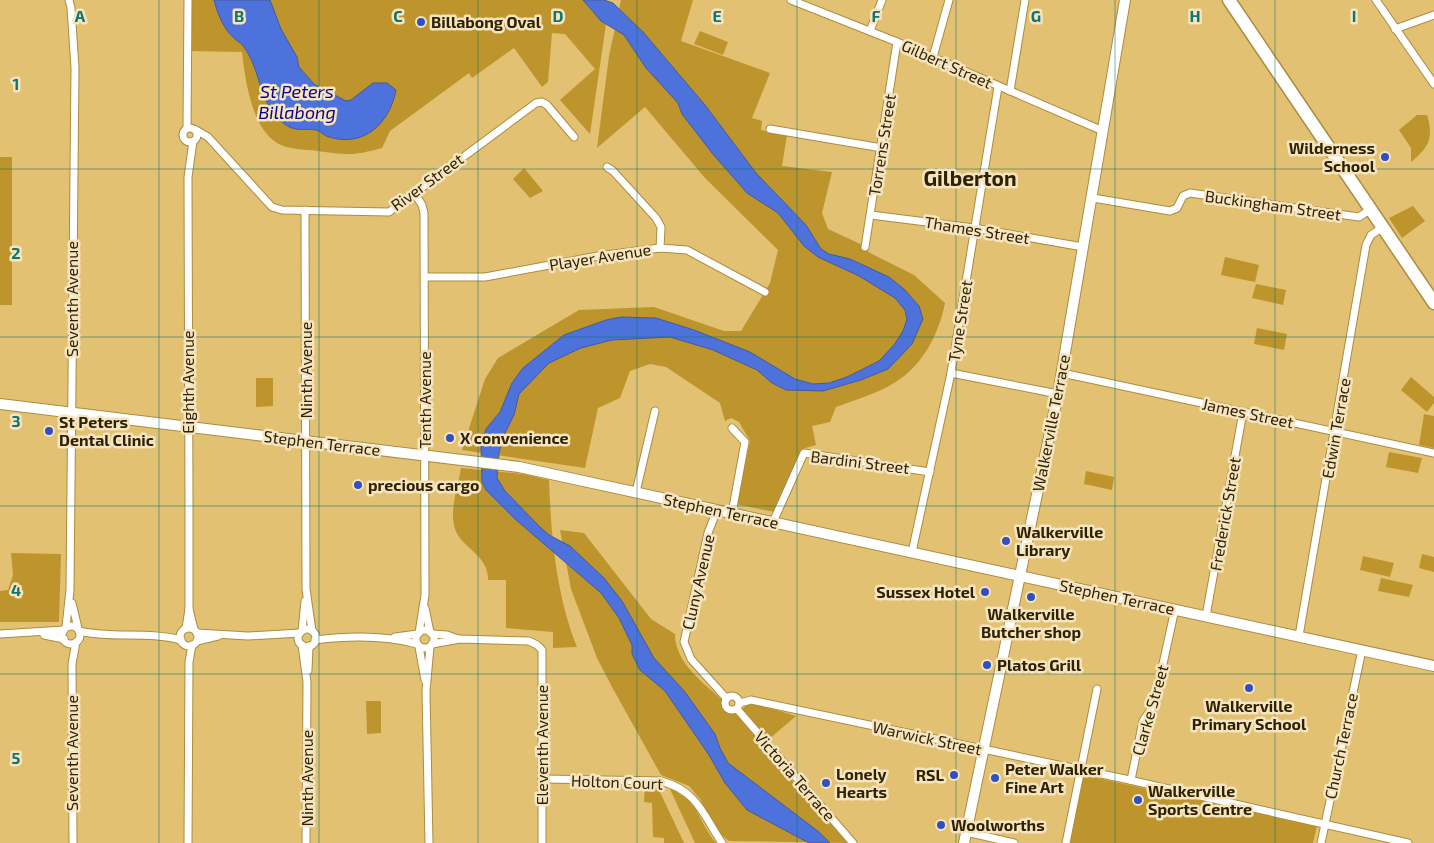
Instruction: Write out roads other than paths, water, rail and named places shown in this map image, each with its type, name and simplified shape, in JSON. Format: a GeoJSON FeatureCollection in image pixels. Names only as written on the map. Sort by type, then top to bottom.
{"type":"FeatureCollection","features":[{"type":"Feature","properties":{"kind":"highway"},"geometry":{"type":"LineString","coordinates":[[1228,0],[1434,303]]}},
{"type":"Feature","properties":{"kind":"main road","name":"Walkerville Terrace"},"geometry":{"type":"LineString","coordinates":[[964,843],[1062,373],[1093,198],[1124,0]]}},
{"type":"Feature","properties":{"kind":"main road","name":"Stephen Terrace"},"geometry":{"type":"LineString","coordinates":[[0,404],[520,467],[578,478],[1434,666]]}},
{"type":"Feature","properties":{"kind":"street"},"geometry":{"type":"LineString","coordinates":[[188,0],[188,108],[192,129],[192,140],[183,135],[192,129]]}},
{"type":"Feature","properties":{"kind":"street","name":"Gilbert Street"},"geometry":{"type":"LineString","coordinates":[[793,0],[934,57],[998,87],[1103,131]]}},
{"type":"Feature","properties":{"kind":"street"},"geometry":{"type":"LineString","coordinates":[[870,31],[882,0]]}},
{"type":"Feature","properties":{"kind":"street"},"geometry":{"type":"LineString","coordinates":[[934,57],[949,0]]}},
{"type":"Feature","properties":{"kind":"street"},"geometry":{"type":"LineString","coordinates":[[1010,91],[1025,0]]}},
{"type":"Feature","properties":{"kind":"street"},"geometry":{"type":"LineString","coordinates":[[1376,0],[1434,84]]}},
{"type":"Feature","properties":{"kind":"street","name":"Seventh Avenue"},"geometry":{"type":"LineString","coordinates":[[71,3],[75,68],[70,590],[65,640],[72,664]]}},
{"type":"Feature","properties":{"kind":"street"},"geometry":{"type":"LineString","coordinates":[[1395,29],[1434,15]]}},
{"type":"Feature","properties":{"kind":"street","name":"Torrens Street"},"geometry":{"type":"LineString","coordinates":[[865,247],[882,148],[897,42]]}},
{"type":"Feature","properties":{"kind":"street","name":"Tyne Street"},"geometry":{"type":"LineString","coordinates":[[912,552],[952,373],[998,87]]}},
{"type":"Feature","properties":{"kind":"street","name":"River Street"},"geometry":{"type":"LineString","coordinates":[[192,129],[206,134],[215,146],[275,209],[389,212],[536,103],[542,102],[547,105],[574,137]]}},
{"type":"Feature","properties":{"kind":"street"},"geometry":{"type":"LineString","coordinates":[[770,128],[882,148]]}},
{"type":"Feature","properties":{"kind":"street","name":"River Street"},"geometry":{"type":"LineString","coordinates":[[192,140],[215,146]]}},
{"type":"Feature","properties":{"kind":"street","name":"Eighth Avenue"},"geometry":{"type":"LineString","coordinates":[[188,843],[188,427],[190,156],[192,140]]}},
{"type":"Feature","properties":{"kind":"street"},"geometry":{"type":"LineString","coordinates":[[607,167],[613,171],[662,227],[660,248]]}},
{"type":"Feature","properties":{"kind":"street","name":"Buckingham Street"},"geometry":{"type":"LineString","coordinates":[[1093,198],[1170,211],[1177,208],[1183,196],[1190,193],[1359,217],[1371,209]]}},
{"type":"Feature","properties":{"kind":"street","name":"Tenth Avenue"},"geometry":{"type":"LineString","coordinates":[[415,194],[423,207],[425,277],[424,608],[418,645]]}},
{"type":"Feature","properties":{"kind":"street","name":"Ninth Avenue"},"geometry":{"type":"LineString","coordinates":[[305,210],[306,589],[301,632],[307,682],[306,843]]}},
{"type":"Feature","properties":{"kind":"street","name":"Thames Street"},"geometry":{"type":"LineString","coordinates":[[871,215],[974,228],[1083,247]]}},
{"type":"Feature","properties":{"kind":"street","name":"Edwin Terrace"},"geometry":{"type":"LineString","coordinates":[[1299,636],[1336,431],[1366,244],[1371,235],[1383,227]]}},
{"type":"Feature","properties":{"kind":"street","name":"Player Avenue"},"geometry":{"type":"LineString","coordinates":[[425,277],[485,277],[598,256],[673,247],[687,250],[766,292]]}},
{"type":"Feature","properties":{"kind":"street"},"geometry":{"type":"LineString","coordinates":[[952,373],[1058,394]]}},
{"type":"Feature","properties":{"kind":"street","name":"James Street"},"geometry":{"type":"LineString","coordinates":[[1062,373],[1434,453]]}},
{"type":"Feature","properties":{"kind":"street"},"geometry":{"type":"LineString","coordinates":[[636,492],[655,411]]}},
{"type":"Feature","properties":{"kind":"street","name":"Frederick Street"},"geometry":{"type":"LineString","coordinates":[[1206,616],[1243,412]]}},
{"type":"Feature","properties":{"kind":"street"},"geometry":{"type":"LineString","coordinates":[[732,428],[745,442],[732,513]]}},
{"type":"Feature","properties":{"kind":"street","name":"Bardini Street"},"geometry":{"type":"LineString","coordinates":[[773,522],[804,453],[930,472]]}},
{"type":"Feature","properties":{"kind":"street","name":"Cluny Avenue"},"geometry":{"type":"LineString","coordinates":[[717,510],[708,533],[684,642],[691,659],[727,699],[728,708],[732,710],[738,706]]}},
{"type":"Feature","properties":{"kind":"street","name":"Ninth Avenue"},"geometry":{"type":"LineString","coordinates":[[306,589],[314,635]]}},
{"type":"Feature","properties":{"kind":"street","name":"Seventh Avenue"},"geometry":{"type":"LineString","coordinates":[[70,590],[78,629],[78,640],[72,664],[73,843]]}},
{"type":"Feature","properties":{"kind":"street","name":"Tenth Avenue"},"geometry":{"type":"LineString","coordinates":[[424,608],[431,633],[431,645]]}},
{"type":"Feature","properties":{"kind":"street","name":"Clarke Street"},"geometry":{"type":"LineString","coordinates":[[1131,780],[1143,721],[1154,705],[1175,609]]}},
{"type":"Feature","properties":{"kind":"street"},"geometry":{"type":"LineString","coordinates":[[0,634],[34,633],[65,629],[72,626],[97,635]]}},
{"type":"Feature","properties":{"kind":"street"},"geometry":{"type":"LineString","coordinates":[[34,633],[65,640],[78,640],[97,635],[265,636],[301,632],[314,635],[390,638],[425,631],[460,639]]}},
{"type":"Feature","properties":{"kind":"street"},"geometry":{"type":"LineString","coordinates":[[265,636],[303,644],[314,635]]}},
{"type":"Feature","properties":{"kind":"street"},"geometry":{"type":"LineString","coordinates":[[390,638],[418,645],[431,645],[460,639]]}},
{"type":"Feature","properties":{"kind":"street","name":"Eleventh Avenue"},"geometry":{"type":"LineString","coordinates":[[460,639],[528,641],[540,648],[542,662],[542,843]]}},
{"type":"Feature","properties":{"kind":"street"},"geometry":{"type":"LineString","coordinates":[[418,645],[426,691]]}},
{"type":"Feature","properties":{"kind":"street"},"geometry":{"type":"LineString","coordinates":[[429,843],[426,691],[431,645]]}},
{"type":"Feature","properties":{"kind":"street","name":"Church Terrace"},"geometry":{"type":"LineString","coordinates":[[1321,843],[1362,650]]}},
{"type":"Feature","properties":{"kind":"street"},"geometry":{"type":"LineString","coordinates":[[1066,843],[1097,689]]}},
{"type":"Feature","properties":{"kind":"street"},"geometry":{"type":"LineString","coordinates":[[727,699],[736,697],[738,706]]}},
{"type":"Feature","properties":{"kind":"street","name":"Warwick Street"},"geometry":{"type":"LineString","coordinates":[[738,706],[752,700],[1131,780],[1392,841],[1408,843]]}},
{"type":"Feature","properties":{"kind":"street","name":"Victoria Terrace"},"geometry":{"type":"LineString","coordinates":[[738,706],[853,843]]}},
{"type":"Feature","properties":{"kind":"street","name":"Holton Court"},"geometry":{"type":"LineString","coordinates":[[543,779],[661,781],[676,785],[696,801],[722,843]]}},
{"type":"Feature","properties":{"kind":"street"},"geometry":{"type":"LineString","coordinates":[[966,832],[1014,843]]}},
{"type":"Feature","properties":{"kind":"water","name":"St Peters Billabong"},"geometry":{"type":"Polygon","coordinates":[[[214,0],[270,0],[281,29],[297,57],[299,67],[314,84],[346,101],[351,100],[373,83],[387,83],[396,90],[388,113],[373,130],[364,136],[353,139],[329,137],[316,130],[294,129],[286,125],[268,104],[250,56],[225,27],[218,14],[214,0]]]}},
{"type":"Feature","properties":{"kind":"water"},"geometry":{"type":"Polygon","coordinates":[[[583,0],[604,0],[613,3],[643,32],[705,105],[756,173],[806,225],[821,249],[829,254],[850,259],[889,277],[904,289],[919,306],[923,319],[912,344],[888,369],[861,380],[823,391],[786,390],[772,383],[757,370],[713,350],[670,337],[612,340],[581,348],[549,363],[519,394],[514,415],[503,437],[499,453],[497,478],[505,491],[549,535],[570,546],[604,578],[622,601],[654,658],[685,692],[715,734],[728,763],[819,832],[830,843],[809,843],[747,810],[725,783],[709,755],[665,691],[640,670],[632,654],[632,645],[619,618],[601,593],[515,519],[486,490],[482,482],[481,446],[486,429],[500,412],[512,383],[523,368],[564,335],[606,320],[621,317],[656,318],[694,330],[750,352],[795,379],[813,384],[829,383],[847,377],[879,361],[894,345],[903,331],[907,319],[905,310],[895,298],[859,276],[818,257],[804,246],[778,213],[747,193],[712,153],[682,114],[678,103],[646,68],[624,35],[601,21],[583,0]]]}},
{"type":"Feature","properties":{"kind":"place","name":"Billabong Oval"},"geometry":{"type":"Point","coordinates":[421,22]}},
{"type":"Feature","properties":{"kind":"place","name":"Wilderness School"},"geometry":{"type":"Point","coordinates":[1385,157]}},
{"type":"Feature","properties":{"kind":"place","name":"St Peters Dental Clinic"},"geometry":{"type":"Point","coordinates":[49,431]}},
{"type":"Feature","properties":{"kind":"place","name":"X convenience"},"geometry":{"type":"Point","coordinates":[450,438]}},
{"type":"Feature","properties":{"kind":"place","name":"precious cargo"},"geometry":{"type":"Point","coordinates":[358,485]}},
{"type":"Feature","properties":{"kind":"place","name":"Walkerville Library"},"geometry":{"type":"Point","coordinates":[1006,541]}},
{"type":"Feature","properties":{"kind":"place","name":"Sussex Hotel"},"geometry":{"type":"Point","coordinates":[985,592]}},
{"type":"Feature","properties":{"kind":"place","name":"Walkerville Butcher shop"},"geometry":{"type":"Point","coordinates":[1031,597]}},
{"type":"Feature","properties":{"kind":"place","name":"Platos Grill"},"geometry":{"type":"Point","coordinates":[987,665]}},
{"type":"Feature","properties":{"kind":"place","name":"Walkerville Primary School"},"geometry":{"type":"Point","coordinates":[1249,688]}},
{"type":"Feature","properties":{"kind":"place","name":"RSL"},"geometry":{"type":"Point","coordinates":[954,775]}},
{"type":"Feature","properties":{"kind":"place","name":"Peter Walker Fine Art"},"geometry":{"type":"Point","coordinates":[995,778]}},
{"type":"Feature","properties":{"kind":"place","name":"Lonely Hearts"},"geometry":{"type":"Point","coordinates":[826,783]}},
{"type":"Feature","properties":{"kind":"place","name":"Walkerville Sports Centre"},"geometry":{"type":"Point","coordinates":[1138,800]}},
{"type":"Feature","properties":{"kind":"place","name":"Woolworths"},"geometry":{"type":"Point","coordinates":[941,825]}},
{"type":"Feature","properties":{"kind":"district","name":"Gilberton"},"geometry":{"type":"Point","coordinates":[970,179]}}]}
